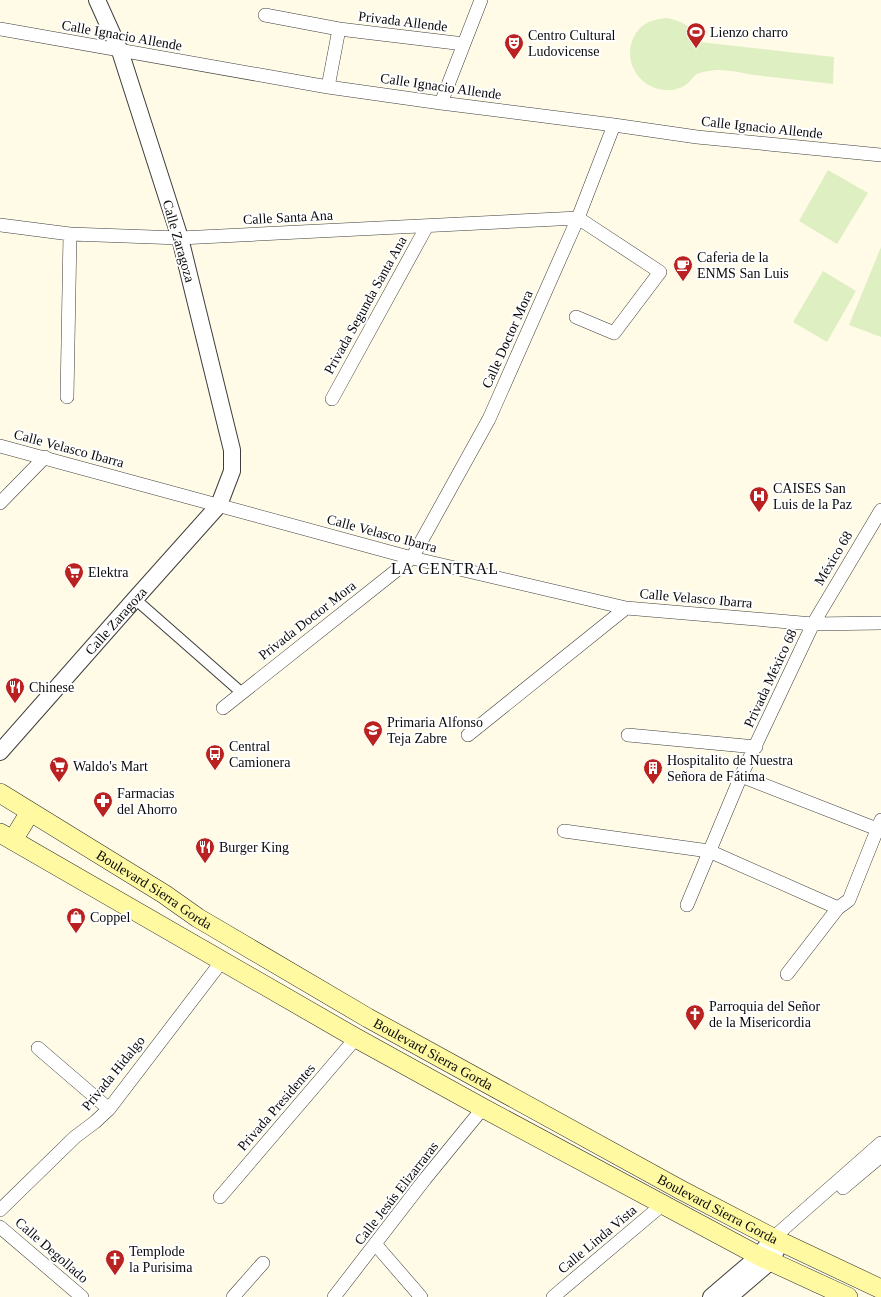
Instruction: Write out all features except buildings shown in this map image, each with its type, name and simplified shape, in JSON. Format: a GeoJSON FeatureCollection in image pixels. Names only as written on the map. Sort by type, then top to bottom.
{"type":"FeatureCollection","features":[{"type":"Feature","properties":{"kind":"main road","name":"Boulevard Sierra Gorda"},"geometry":{"type":"LineString","coordinates":[[0,793],[164,894],[198,918],[368,1018],[681,1190],[777,1240],[881,1289]]}},
{"type":"Feature","properties":{"kind":"main road"},"geometry":{"type":"LineString","coordinates":[[6,836],[30,812]]}},
{"type":"Feature","properties":{"kind":"main road","name":"Boulevard Sierra Gorda"},"geometry":{"type":"LineString","coordinates":[[6,836],[356,1038],[483,1108],[662,1205],[765,1258],[848,1297]]}},
{"type":"Feature","properties":{"kind":"main road"},"geometry":{"type":"LineString","coordinates":[[187,941],[198,918]]}},
{"type":"Feature","properties":{"kind":"street","name":"Calle Zaragoza"},"geometry":{"type":"LineString","coordinates":[[0,752],[135,599],[214,504],[225,488],[232,471],[232,450],[180,238],[120,51],[97,0]]}},
{"type":"Feature","properties":{"kind":"street"},"geometry":{"type":"LineString","coordinates":[[441,103],[481,0]]}},
{"type":"Feature","properties":{"kind":"street","name":"Privada Allende"},"geometry":{"type":"LineString","coordinates":[[265,15],[338,29],[464,44]]}},
{"type":"Feature","properties":{"kind":"street","name":"Calle Ignacio Allende"},"geometry":{"type":"LineString","coordinates":[[0,29],[328,87],[697,137],[881,155]]}},
{"type":"Feature","properties":{"kind":"street","name":"Privada Allende"},"geometry":{"type":"LineString","coordinates":[[328,87],[338,29]]}},
{"type":"Feature","properties":{"kind":"street","name":"Calle Doctor Mora"},"geometry":{"type":"LineString","coordinates":[[412,558],[489,419],[578,218],[614,125]]}},
{"type":"Feature","properties":{"kind":"street"},"geometry":{"type":"LineString","coordinates":[[576,317],[614,333],[660,272],[578,218]]}},
{"type":"Feature","properties":{"kind":"street","name":"Calle Santa Ana"},"geometry":{"type":"LineString","coordinates":[[0,226],[70,234],[180,238],[578,218]]}},
{"type":"Feature","properties":{"kind":"street","name":"Privada Segunda Santa Ana"},"geometry":{"type":"LineString","coordinates":[[332,399],[427,226]]}},
{"type":"Feature","properties":{"kind":"street"},"geometry":{"type":"LineString","coordinates":[[67,397],[70,234]]}},
{"type":"Feature","properties":{"kind":"street","name":"Calle Velasco Ibarra"},"geometry":{"type":"LineString","coordinates":[[0,446],[412,558],[626,608],[813,624],[881,623]]}},
{"type":"Feature","properties":{"kind":"street"},"geometry":{"type":"LineString","coordinates":[[0,502],[45,457]]}},
{"type":"Feature","properties":{"kind":"street","name":"Calle Zaragoza"},"geometry":{"type":"LineString","coordinates":[[0,738],[214,504]]}},
{"type":"Feature","properties":{"kind":"street","name":"México 68"},"geometry":{"type":"LineString","coordinates":[[813,624],[881,510]]}},
{"type":"Feature","properties":{"kind":"street","name":"Privada Doctor Mora"},"geometry":{"type":"LineString","coordinates":[[223,708],[412,558]]}},
{"type":"Feature","properties":{"kind":"street"},"geometry":{"type":"LineString","coordinates":[[135,599],[242,693]]}},
{"type":"Feature","properties":{"kind":"street"},"geometry":{"type":"LineString","coordinates":[[468,735],[626,608]]}},
{"type":"Feature","properties":{"kind":"street","name":"Privada México 68"},"geometry":{"type":"LineString","coordinates":[[687,905],[741,776],[813,624]]}},
{"type":"Feature","properties":{"kind":"street","name":"Privada México 68"},"geometry":{"type":"LineString","coordinates":[[628,735],[756,747]]}},
{"type":"Feature","properties":{"kind":"street"},"geometry":{"type":"LineString","coordinates":[[741,776],[879,824],[849,900],[838,908],[787,974]]}},
{"type":"Feature","properties":{"kind":"street"},"geometry":{"type":"LineString","coordinates":[[564,830],[709,851],[838,908]]}},
{"type":"Feature","properties":{"kind":"street","name":"Privada Hidalgo"},"geometry":{"type":"LineString","coordinates":[[0,1210],[75,1137],[96,1122],[109,1109],[222,961]]}},
{"type":"Feature","properties":{"kind":"street","name":"Privada Presidentes"},"geometry":{"type":"LineString","coordinates":[[220,1196],[356,1038]]}},
{"type":"Feature","properties":{"kind":"street"},"geometry":{"type":"LineString","coordinates":[[38,1048],[109,1109]]}},
{"type":"Feature","properties":{"kind":"street","name":"Calle Jesús Elizarraras"},"geometry":{"type":"LineString","coordinates":[[334,1297],[376,1245],[425,1179],[483,1108]]}},
{"type":"Feature","properties":{"kind":"street"},"geometry":{"type":"LineString","coordinates":[[729,1297],[765,1258],[777,1240],[881,1144]]}},
{"type":"Feature","properties":{"kind":"street"},"geometry":{"type":"LineString","coordinates":[[777,1240],[881,1156]]}},
{"type":"Feature","properties":{"kind":"street","name":"Calle Linda Vista"},"geometry":{"type":"LineString","coordinates":[[554,1297],[662,1205]]}},
{"type":"Feature","properties":{"kind":"street","name":"Calle Degollado"},"geometry":{"type":"LineString","coordinates":[[0,1227],[79,1296]]}},
{"type":"Feature","properties":{"kind":"street"},"geometry":{"type":"LineString","coordinates":[[376,1245],[416,1295]]}},
{"type":"Feature","properties":{"kind":"street"},"geometry":{"type":"LineString","coordinates":[[711,1297],[765,1258]]}},
{"type":"Feature","properties":{"kind":"street"},"geometry":{"type":"LineString","coordinates":[[233,1297],[263,1263]]}},
{"type":"Feature","properties":{"kind":"green space","name":"Lienzo charro"},"geometry":{"type":"Polygon","coordinates":[[[667,18],[678,21],[687,26],[694,32],[700,42],[834,57],[833,84],[718,70],[697,74],[683,87],[669,90],[656,88],[647,84],[634,70],[630,52],[636,33],[642,26],[654,20],[667,18]]]}},
{"type":"Feature","properties":{"kind":"green space"},"geometry":{"type":"Polygon","coordinates":[[[828,170],[868,193],[837,244],[799,221],[828,170]]]}},
{"type":"Feature","properties":{"kind":"green space"},"geometry":{"type":"Polygon","coordinates":[[[881,247],[881,337],[849,325],[881,247]]]}},
{"type":"Feature","properties":{"kind":"green space"},"geometry":{"type":"Polygon","coordinates":[[[823,271],[856,291],[827,342],[793,322],[823,271]]]}},
{"type":"Feature","properties":{"kind":"place","name":"Lienzo charro"},"geometry":{"type":"Point","coordinates":[696,49]}},
{"type":"Feature","properties":{"kind":"place","name":"Centro Cultural Ludovicense"},"geometry":{"type":"Point","coordinates":[514,60]}},
{"type":"Feature","properties":{"kind":"place","name":"Caferia de la ENMS San Luis"},"geometry":{"type":"Point","coordinates":[683,282]}},
{"type":"Feature","properties":{"kind":"place","name":"CAISES San Luis de la Paz"},"geometry":{"type":"Point","coordinates":[759,513]}},
{"type":"Feature","properties":{"kind":"place","name":"Elektra"},"geometry":{"type":"Point","coordinates":[74,589]}},
{"type":"Feature","properties":{"kind":"place","name":"Chinese"},"geometry":{"type":"Point","coordinates":[15,704]}},
{"type":"Feature","properties":{"kind":"place","name":"Primaria Alfonso Teja Zabre"},"geometry":{"type":"Point","coordinates":[373,747]}},
{"type":"Feature","properties":{"kind":"place","name":"Central Camionera"},"geometry":{"type":"Point","coordinates":[215,771]}},
{"type":"Feature","properties":{"kind":"place","name":"Waldo's Mart"},"geometry":{"type":"Point","coordinates":[59,783]}},
{"type":"Feature","properties":{"kind":"place","name":"Hospitalito de Nuestra Señora de Fátima"},"geometry":{"type":"Point","coordinates":[653,785]}},
{"type":"Feature","properties":{"kind":"place","name":"Farmacias del Ahorro"},"geometry":{"type":"Point","coordinates":[103,818]}},
{"type":"Feature","properties":{"kind":"place","name":"Burger King"},"geometry":{"type":"Point","coordinates":[205,864]}},
{"type":"Feature","properties":{"kind":"place","name":"Coppel"},"geometry":{"type":"Point","coordinates":[76,934]}},
{"type":"Feature","properties":{"kind":"place","name":"Parroquia del Señor de la Misericordia"},"geometry":{"type":"Point","coordinates":[695,1031]}},
{"type":"Feature","properties":{"kind":"place","name":"Templode la Purisima"},"geometry":{"type":"Point","coordinates":[115,1276]}},
{"type":"Feature","properties":{"kind":"district","name":"LA CENTRAL"},"geometry":{"type":"Point","coordinates":[445,568]}}]}
